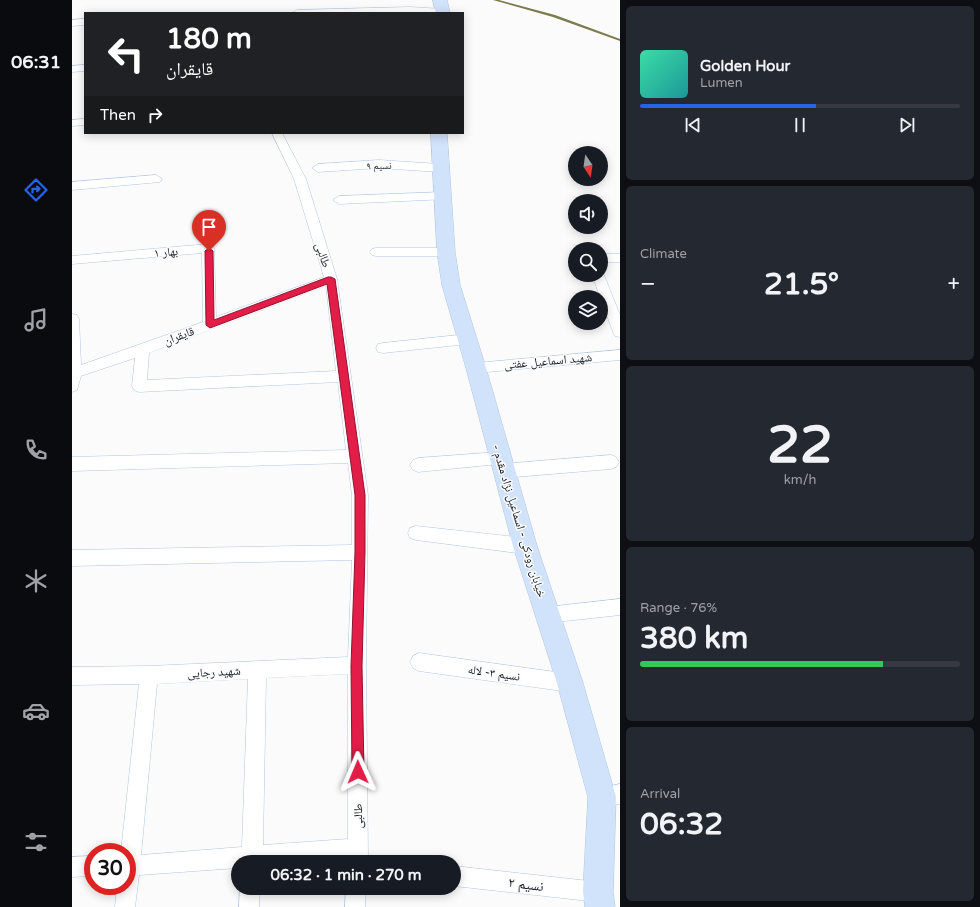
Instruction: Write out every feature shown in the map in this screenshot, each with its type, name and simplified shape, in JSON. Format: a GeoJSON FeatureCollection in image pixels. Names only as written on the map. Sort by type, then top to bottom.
{"type":"FeatureCollection","features":[{"type":"Feature","properties":{"kind":"street"},"geometry":{"type":"LineString","coordinates":[[335,12],[442,8]]}},
{"type":"Feature","properties":{"kind":"street"},"geometry":{"type":"LineString","coordinates":[[72,22],[84,22]]}},
{"type":"Feature","properties":{"kind":"street"},"geometry":{"type":"LineString","coordinates":[[72,69],[84,68]]}},
{"type":"Feature","properties":{"kind":"street"},"geometry":{"type":"LineString","coordinates":[[72,123],[84,122]]}},
{"type":"Feature","properties":{"kind":"street","name":"طالبی"},"geometry":{"type":"LineString","coordinates":[[278,134],[300,179],[331,279],[360,495],[357,666],[358,855]]}},
{"type":"Feature","properties":{"kind":"street","name":"- خیابان رودکی - اسماعیل نژاد مقدم"},"geometry":{"type":"LineString","coordinates":[[440,134],[440,168],[444,196],[446,252],[451,285],[468,339],[501,464],[525,546],[570,683],[611,796],[599,900]]}},
{"type":"Feature","properties":{"kind":"street","name":"نسیم ۹"},"geometry":{"type":"LineString","coordinates":[[318,168],[379,164],[440,168]]}},
{"type":"Feature","properties":{"kind":"street"},"geometry":{"type":"LineString","coordinates":[[72,186],[156,179]]}},
{"type":"Feature","properties":{"kind":"street"},"geometry":{"type":"LineString","coordinates":[[339,200],[444,196]]}},
{"type":"Feature","properties":{"kind":"street","name":"بهار ۱"},"geometry":{"type":"LineString","coordinates":[[72,260],[208,248],[210,325]]}},
{"type":"Feature","properties":{"kind":"street"},"geometry":{"type":"LineString","coordinates":[[376,252],[446,252]]}},
{"type":"Feature","properties":{"kind":"street"},"geometry":{"type":"LineString","coordinates":[[608,258],[620,258]]}},
{"type":"Feature","properties":{"kind":"street","name":"قایقران"},"geometry":{"type":"LineString","coordinates":[[73,378],[331,279]]}},
{"type":"Feature","properties":{"kind":"street"},"geometry":{"type":"LineString","coordinates":[[601,282],[620,332]]}},
{"type":"Feature","properties":{"kind":"street"},"geometry":{"type":"LineString","coordinates":[[72,319],[73,378]]}},
{"type":"Feature","properties":{"kind":"street"},"geometry":{"type":"LineString","coordinates":[[383,348],[468,339]]}},
{"type":"Feature","properties":{"kind":"street"},"geometry":{"type":"LineString","coordinates":[[143,350],[139,386],[345,376]]}},
{"type":"Feature","properties":{"kind":"street","name":"شهید اسماعیل عفتی"},"geometry":{"type":"LineString","coordinates":[[476,368],[620,355]]}},
{"type":"Feature","properties":{"kind":"street"},"geometry":{"type":"LineString","coordinates":[[72,464],[355,456]]}},
{"type":"Feature","properties":{"kind":"street"},"geometry":{"type":"LineString","coordinates":[[418,465],[611,462]]}},
{"type":"Feature","properties":{"kind":"street"},"geometry":{"type":"LineString","coordinates":[[416,533],[525,546]]}},
{"type":"Feature","properties":{"kind":"street"},"geometry":{"type":"LineString","coordinates":[[72,558],[360,552]]}},
{"type":"Feature","properties":{"kind":"street"},"geometry":{"type":"LineString","coordinates":[[547,615],[620,607]]}},
{"type":"Feature","properties":{"kind":"street","name":"نسیم ۳- لاله"},"geometry":{"type":"LineString","coordinates":[[419,662],[570,683]]}},
{"type":"Feature","properties":{"kind":"street","name":"شهید رجایی"},"geometry":{"type":"LineString","coordinates":[[72,676],[357,666]]}},
{"type":"Feature","properties":{"kind":"street"},"geometry":{"type":"LineString","coordinates":[[252,855],[257,670]]}},
{"type":"Feature","properties":{"kind":"street"},"geometry":{"type":"LineString","coordinates":[[131,843],[149,674]]}},
{"type":"Feature","properties":{"kind":"street"},"geometry":{"type":"LineString","coordinates":[[136,866],[231,860]]}},
{"type":"Feature","properties":{"kind":"street"},"geometry":{"type":"LineString","coordinates":[[72,867],[84,866]]}},
{"type":"Feature","properties":{"kind":"street","name":"نسیم ۲"},"geometry":{"type":"LineString","coordinates":[[461,877],[599,900]]}},
{"type":"Feature","properties":{"kind":"street"},"geometry":{"type":"LineString","coordinates":[[125,907],[126,895]]}},
{"type":"Feature","properties":{"kind":"street"},"geometry":{"type":"LineString","coordinates":[[249,907],[250,895]]}},
{"type":"Feature","properties":{"kind":"street"},"geometry":{"type":"LineString","coordinates":[[355,907],[356,895]]}},
{"type":"Feature","properties":{"kind":"waterway"},"geometry":{"type":"LineString","coordinates":[[495,0],[554,16],[620,40]]}},
{"type":"Feature","properties":{"kind":"route"},"geometry":{"type":"LineString","coordinates":[[209,251],[210,325],[331,279],[360,495],[357,666],[358,772]]}}]}
